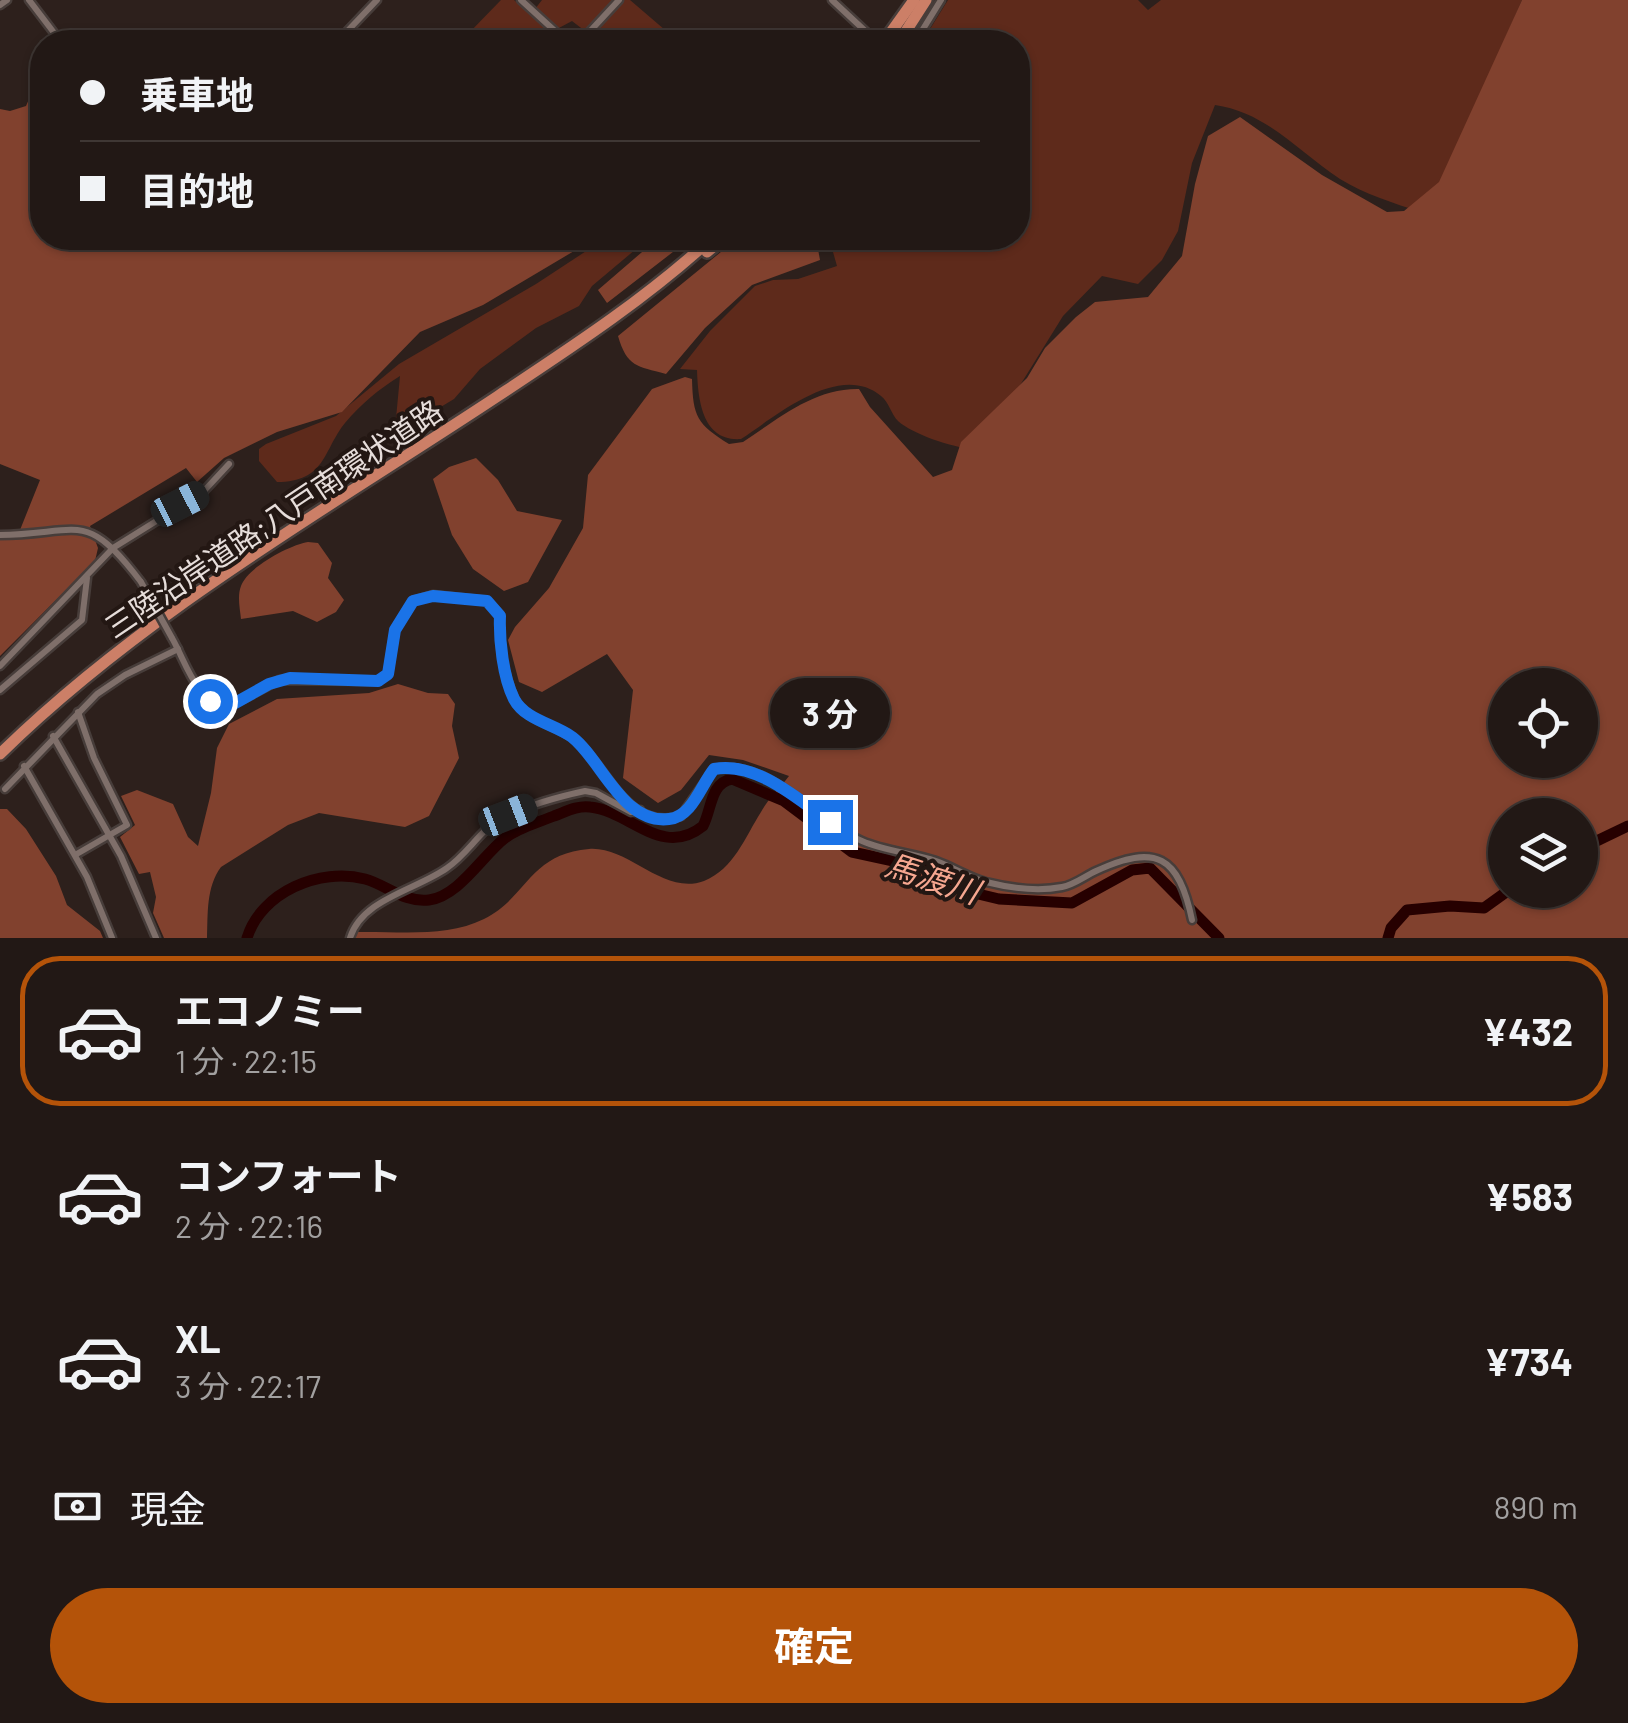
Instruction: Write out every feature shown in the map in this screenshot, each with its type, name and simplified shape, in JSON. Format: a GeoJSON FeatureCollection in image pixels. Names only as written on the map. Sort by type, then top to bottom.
{"type":"FeatureCollection","features":[{"type":"Feature","properties":{"kind":"highway"},"geometry":{"type":"LineString","coordinates":[[890,30],[914,0]]}},
{"type":"Feature","properties":{"kind":"highway"},"geometry":{"type":"LineString","coordinates":[[907,30],[926,0]]}},
{"type":"Feature","properties":{"kind":"highway","name":"三陸沿岸道路;八戸南環状道路"},"geometry":{"type":"LineString","coordinates":[[585,338],[697,250]]}},
{"type":"Feature","properties":{"kind":"highway","name":"三陸沿岸道路;八戸南環状道路"},"geometry":{"type":"LineString","coordinates":[[0,754],[128,644],[264,549],[654,294],[709,250]]}},
{"type":"Feature","properties":{"kind":"street"},"geometry":{"type":"LineString","coordinates":[[0,5],[8,0]]}},
{"type":"Feature","properties":{"kind":"street"},"geometry":{"type":"LineString","coordinates":[[29,0],[51,30]]}},
{"type":"Feature","properties":{"kind":"street"},"geometry":{"type":"LineString","coordinates":[[348,30],[377,0]]}},
{"type":"Feature","properties":{"kind":"street"},"geometry":{"type":"LineString","coordinates":[[521,0],[554,30]]}},
{"type":"Feature","properties":{"kind":"street"},"geometry":{"type":"LineString","coordinates":[[591,30],[618,0]]}},
{"type":"Feature","properties":{"kind":"street"},"geometry":{"type":"LineString","coordinates":[[832,0],[866,30]]}},
{"type":"Feature","properties":{"kind":"street"},"geometry":{"type":"LineString","coordinates":[[922,30],[941,0]]}},
{"type":"Feature","properties":{"kind":"street"},"geometry":{"type":"LineString","coordinates":[[0,666],[113,548],[202,492],[229,464]]}},
{"type":"Feature","properties":{"kind":"street"},"geometry":{"type":"LineString","coordinates":[[0,535],[88,530],[113,548],[141,582],[200,692],[210,701],[228,707],[269,684],[290,678],[378,681],[388,674],[395,630],[413,601],[433,596],[487,601],[500,616],[500,645],[515,702],[534,718],[577,741],[612,788],[658,819],[681,816],[714,769],[726,766],[780,787],[866,843],[938,862],[989,883],[1037,889],[1066,887],[1111,865],[1149,855],[1166,861],[1178,876],[1192,920]]}},
{"type":"Feature","properties":{"kind":"street"},"geometry":{"type":"LineString","coordinates":[[0,690],[82,620],[88,577]]}},
{"type":"Feature","properties":{"kind":"street"},"geometry":{"type":"LineString","coordinates":[[5,789],[78,712],[125,675],[178,650]]}},
{"type":"Feature","properties":{"kind":"street"},"geometry":{"type":"LineString","coordinates":[[75,855],[126,825],[94,758],[78,712]]}},
{"type":"Feature","properties":{"kind":"street"},"geometry":{"type":"LineString","coordinates":[[53,736],[110,834],[156,938]]}},
{"type":"Feature","properties":{"kind":"street"},"geometry":{"type":"LineString","coordinates":[[24,766],[75,855],[112,938]]}},
{"type":"Feature","properties":{"kind":"street"},"geometry":{"type":"LineString","coordinates":[[350,938],[364,914],[448,868],[488,826],[508,815],[585,791],[630,812],[640,810]]}},
{"type":"Feature","properties":{"kind":"shaded area"},"geometry":{"type":"Polygon","coordinates":[[[501,0],[514,0],[548,30],[472,30],[501,0]]]}},
{"type":"Feature","properties":{"kind":"shaded area"},"geometry":{"type":"Polygon","coordinates":[[[542,0],[613,0],[586,30],[572,21],[557,29],[535,9],[542,0]]]}},
{"type":"Feature","properties":{"kind":"shaded area"},"geometry":{"type":"Polygon","coordinates":[[[624,0],[630,0],[665,30],[597,30],[624,0]]]}},
{"type":"Feature","properties":{"kind":"shaded area"},"geometry":{"type":"Polygon","coordinates":[[[948,0],[1138,0],[1148,10],[1161,0],[1522,0],[1433,203],[1420,212],[1349,184],[1266,124],[1215,105],[1192,163],[1178,231],[1162,260],[1138,284],[1102,276],[1063,316],[1014,395],[971,449],[913,431],[898,421],[881,396],[864,387],[846,385],[808,396],[741,439],[718,434],[701,405],[697,370],[680,369],[710,331],[755,286],[773,280],[798,279],[837,266],[832,250],[1030,250],[1030,30],[929,30],[948,0]]]}},
{"type":"Feature","properties":{"kind":"shaded area"},"geometry":{"type":"Polygon","coordinates":[[[1522,0],[1628,0],[1628,938],[348,938],[356,932],[422,932],[469,925],[498,910],[553,859],[589,849],[618,855],[674,882],[704,881],[731,860],[789,776],[743,760],[709,755],[681,790],[658,803],[623,778],[633,690],[607,654],[542,692],[519,682],[508,640],[549,588],[583,528],[588,475],[652,389],[685,377],[692,379],[699,418],[729,444],[743,442],[812,399],[859,389],[870,407],[933,477],[952,470],[961,442],[1027,378],[1045,348],[1076,317],[1095,302],[1148,297],[1182,256],[1208,136],[1240,117],[1322,175],[1387,212],[1404,211],[1439,182],[1522,0]]]}},
{"type":"Feature","properties":{"kind":"shaded area"},"geometry":{"type":"Polygon","coordinates":[[[30,97],[30,250],[576,250],[483,305],[420,332],[342,412],[277,432],[224,458],[197,482],[186,468],[90,526],[98,548],[95,561],[0,656],[0,540],[16,540],[40,480],[0,464],[0,109],[10,111],[26,106],[30,97]]]}},
{"type":"Feature","properties":{"kind":"shaded area"},"geometry":{"type":"Polygon","coordinates":[[[588,250],[635,250],[592,286],[579,306],[536,328],[480,369],[454,399],[399,432],[395,429],[400,376],[351,416],[321,463],[305,477],[277,482],[259,461],[259,449],[266,444],[336,416],[399,364],[588,250]]]}},
{"type":"Feature","properties":{"kind":"shaded area"},"geometry":{"type":"Polygon","coordinates":[[[644,250],[675,250],[607,303],[598,290],[644,250]]]}},
{"type":"Feature","properties":{"kind":"shaded area"},"geometry":{"type":"Polygon","coordinates":[[[723,250],[818,250],[820,260],[752,285],[705,328],[666,374],[629,360],[618,336],[723,250]]]}},
{"type":"Feature","properties":{"kind":"shaded area"},"geometry":{"type":"Polygon","coordinates":[[[476,458],[498,480],[517,511],[562,520],[528,582],[504,591],[473,569],[452,535],[433,479],[449,467],[476,458]]]}},
{"type":"Feature","properties":{"kind":"shaded area"},"geometry":{"type":"Polygon","coordinates":[[[308,542],[318,543],[332,563],[328,578],[344,600],[336,612],[317,622],[293,611],[241,619],[239,594],[251,572],[270,558],[308,542]]]}},
{"type":"Feature","properties":{"kind":"shaded area"},"geometry":{"type":"Polygon","coordinates":[[[398,684],[448,694],[455,704],[452,726],[459,758],[429,816],[405,827],[319,813],[288,825],[221,867],[210,892],[207,938],[164,938],[153,913],[156,897],[150,872],[139,874],[120,837],[135,825],[121,796],[137,790],[173,804],[188,837],[198,846],[217,748],[229,724],[277,699],[369,693],[398,684]]]}},
{"type":"Feature","properties":{"kind":"shaded area"},"geometry":{"type":"Polygon","coordinates":[[[0,809],[7,809],[26,829],[56,876],[67,905],[100,931],[103,938],[0,938],[0,809]]]}},
{"type":"Feature","properties":{"kind":"waterway","name":"馬渡川"},"geometry":{"type":"LineString","coordinates":[[247,938],[265,908],[294,887],[312,880],[348,876],[412,899],[440,897],[511,834],[576,808],[605,810],[660,836],[688,835],[703,826],[719,786],[732,779],[784,801],[852,852],[935,870],[974,893],[999,899],[1072,903],[1132,870],[1150,868],[1219,938]]}},
{"type":"Feature","properties":{"kind":"waterway","name":"馬渡川"},"geometry":{"type":"LineString","coordinates":[[1598,840],[1628,826]]}},
{"type":"Feature","properties":{"kind":"waterway","name":"馬渡川"},"geometry":{"type":"LineString","coordinates":[[1388,938],[1391,928],[1407,910],[1488,905]]}},
{"type":"Feature","properties":{"kind":"route"},"geometry":{"type":"LineString","coordinates":[[210,701],[228,707],[269,684],[290,678],[378,681],[388,674],[395,630],[413,601],[433,596],[487,601],[500,616],[500,645],[515,702],[534,718],[577,741],[612,788],[648,815],[670,820],[681,816],[714,769],[726,766],[780,787],[830,822]]}}]}
